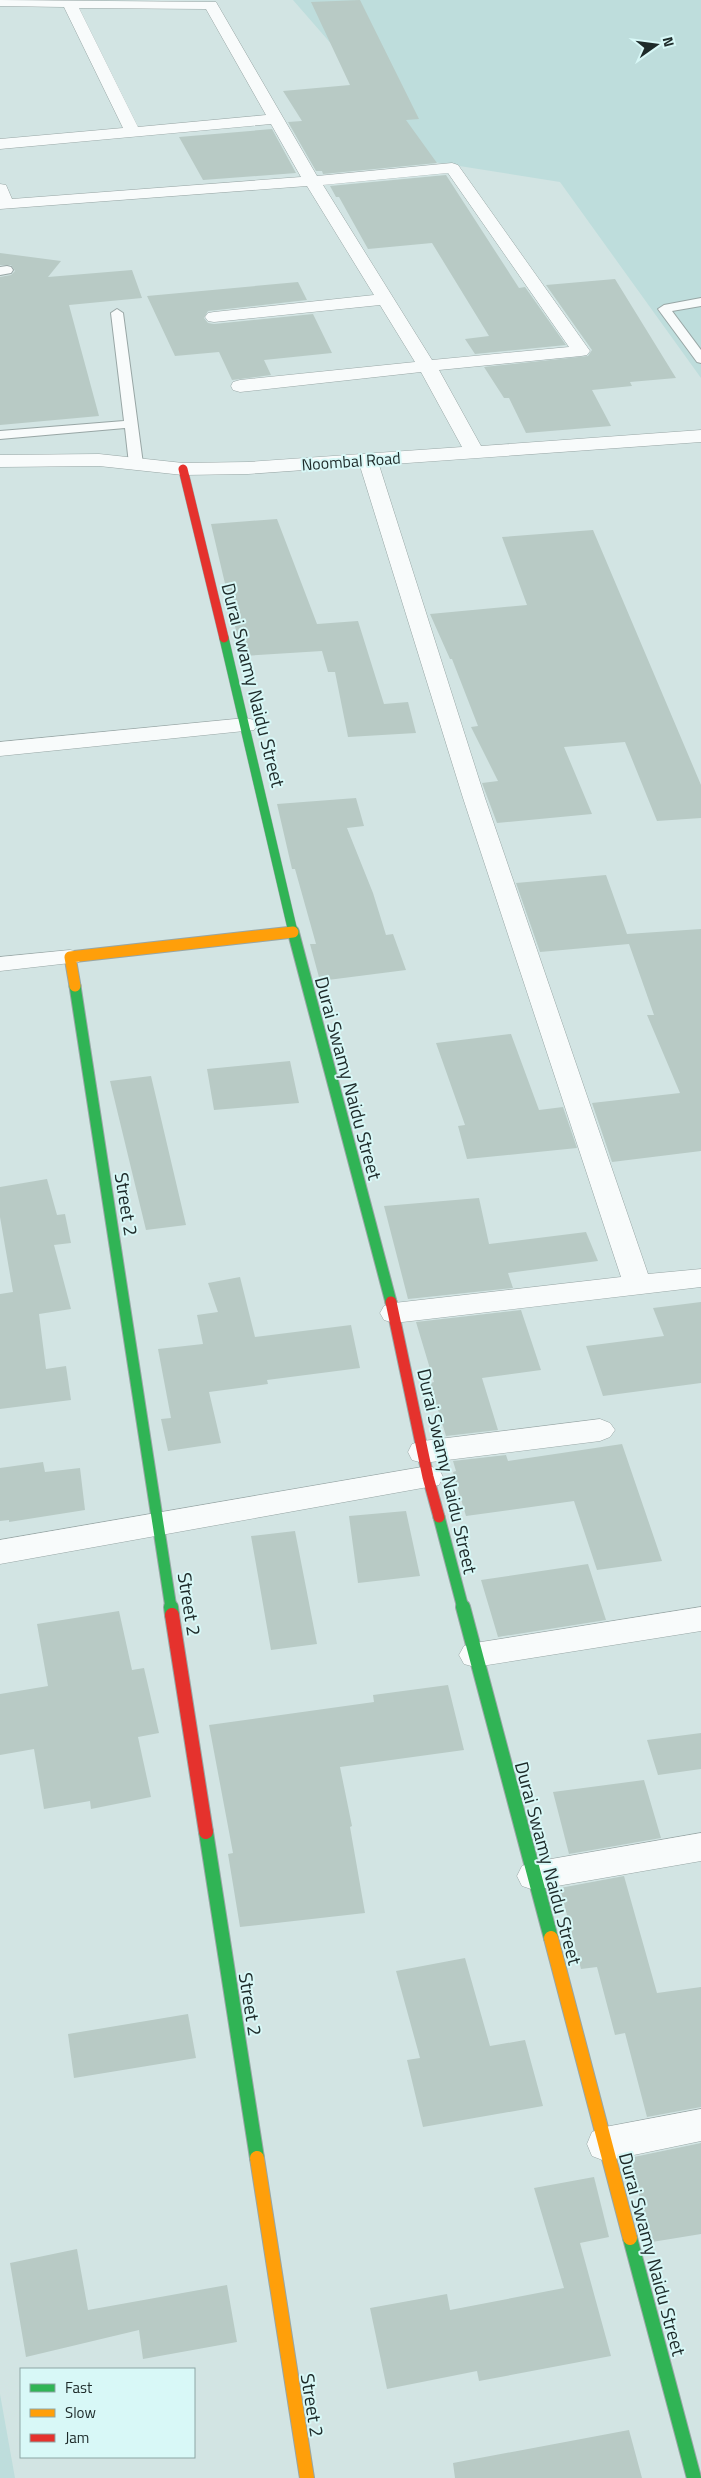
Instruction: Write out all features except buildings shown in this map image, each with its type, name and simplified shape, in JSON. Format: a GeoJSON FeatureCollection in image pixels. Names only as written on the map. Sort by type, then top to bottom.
{"type":"FeatureCollection","features":[{"type":"Feature","properties":{"kind":"street"},"geometry":{"type":"LineString","coordinates":[[0,2],[211,5],[312,181],[427,366],[474,451]]}},
{"type":"Feature","properties":{"kind":"street"},"geometry":{"type":"LineString","coordinates":[[69,3],[133,132]]}},
{"type":"Feature","properties":{"kind":"street"},"geometry":{"type":"LineString","coordinates":[[0,144],[277,119]]}},
{"type":"Feature","properties":{"kind":"street"},"geometry":{"type":"LineString","coordinates":[[0,189],[5,205],[452,168],[581,351],[240,386]]}},
{"type":"Feature","properties":{"kind":"street"},"geometry":{"type":"LineString","coordinates":[[214,317],[386,299]]}},
{"type":"Feature","properties":{"kind":"street","name":"Noombal Road"},"geometry":{"type":"LineString","coordinates":[[0,461],[99,460],[183,469],[248,468],[701,436]]}},
{"type":"Feature","properties":{"kind":"street"},"geometry":{"type":"LineString","coordinates":[[368,461],[474,798],[638,1284]]}},
{"type":"Feature","properties":{"kind":"street","name":"Durai Swamy Naidu Street"},"geometry":{"type":"LineString","coordinates":[[183,469],[246,725],[293,932],[394,1312],[426,1464],[694,2478]]}},
{"type":"Feature","properties":{"kind":"street"},"geometry":{"type":"LineString","coordinates":[[0,749],[246,725]]}},
{"type":"Feature","properties":{"kind":"street"},"geometry":{"type":"LineString","coordinates":[[0,964],[293,932]]}},
{"type":"Feature","properties":{"kind":"street","name":"Street 2"},"geometry":{"type":"LineString","coordinates":[[70,957],[306,2478]]}},
{"type":"Feature","properties":{"kind":"street"},"geometry":{"type":"LineString","coordinates":[[394,1312],[701,1278]]}},
{"type":"Feature","properties":{"kind":"street"},"geometry":{"type":"LineString","coordinates":[[0,1552],[159,1523],[426,1464],[600,1430]]}},
{"type":"Feature","properties":{"kind":"street"},"geometry":{"type":"LineString","coordinates":[[475,1655],[701,1619]]}},
{"type":"Feature","properties":{"kind":"street"},"geometry":{"type":"LineString","coordinates":[[534,1876],[701,1847]]}},
{"type":"Feature","properties":{"kind":"street"},"geometry":{"type":"LineString","coordinates":[[605,2144],[701,2125]]}},
{"type":"Feature","properties":{"kind":"lane"},"geometry":{"type":"LineString","coordinates":[[701,302],[664,309],[701,359]]}},
{"type":"Feature","properties":{"kind":"lane"},"geometry":{"type":"LineString","coordinates":[[118,313],[136,464]]}},
{"type":"Feature","properties":{"kind":"lane"},"geometry":{"type":"LineString","coordinates":[[0,435],[131,424]]}},
{"type":"Feature","properties":{"kind":"shaded area"},"geometry":{"type":"Polygon","coordinates":[[[293,0],[701,0],[701,378],[560,182],[434,162],[293,0]]]}},
{"type":"Feature","properties":{"kind":"shaded area"},"geometry":{"type":"Polygon","coordinates":[[[0,2394],[15,2478],[0,2478],[0,2394]]]}},
{"type":"Feature","properties":{"kind":"traffic: fast"},"geometry":{"type":"LineString","coordinates":[[224,638],[293,932],[391,1302]]}},
{"type":"Feature","properties":{"kind":"traffic: fast"},"geometry":{"type":"LineString","coordinates":[[75,986],[172,1615]]}},
{"type":"Feature","properties":{"kind":"traffic: fast"},"geometry":{"type":"LineString","coordinates":[[439,1517],[551,1938]]}},
{"type":"Feature","properties":{"kind":"traffic: fast"},"geometry":{"type":"LineString","coordinates":[[206,1832],[257,2158]]}},
{"type":"Feature","properties":{"kind":"traffic: fast"},"geometry":{"type":"LineString","coordinates":[[630,2238],[694,2478]]}},
{"type":"Feature","properties":{"kind":"traffic: slow"},"geometry":{"type":"LineString","coordinates":[[75,986],[70,957],[293,932]]}},
{"type":"Feature","properties":{"kind":"traffic: slow"},"geometry":{"type":"LineString","coordinates":[[551,1938],[630,2238]]}},
{"type":"Feature","properties":{"kind":"traffic: slow"},"geometry":{"type":"LineString","coordinates":[[257,2158],[307,2478]]}},
{"type":"Feature","properties":{"kind":"traffic: jam"},"geometry":{"type":"LineString","coordinates":[[183,469],[224,638]]}},
{"type":"Feature","properties":{"kind":"traffic: jam"},"geometry":{"type":"LineString","coordinates":[[391,1302],[428,1477],[439,1517]]}},
{"type":"Feature","properties":{"kind":"traffic: jam"},"geometry":{"type":"LineString","coordinates":[[172,1615],[206,1832]]}}]}
